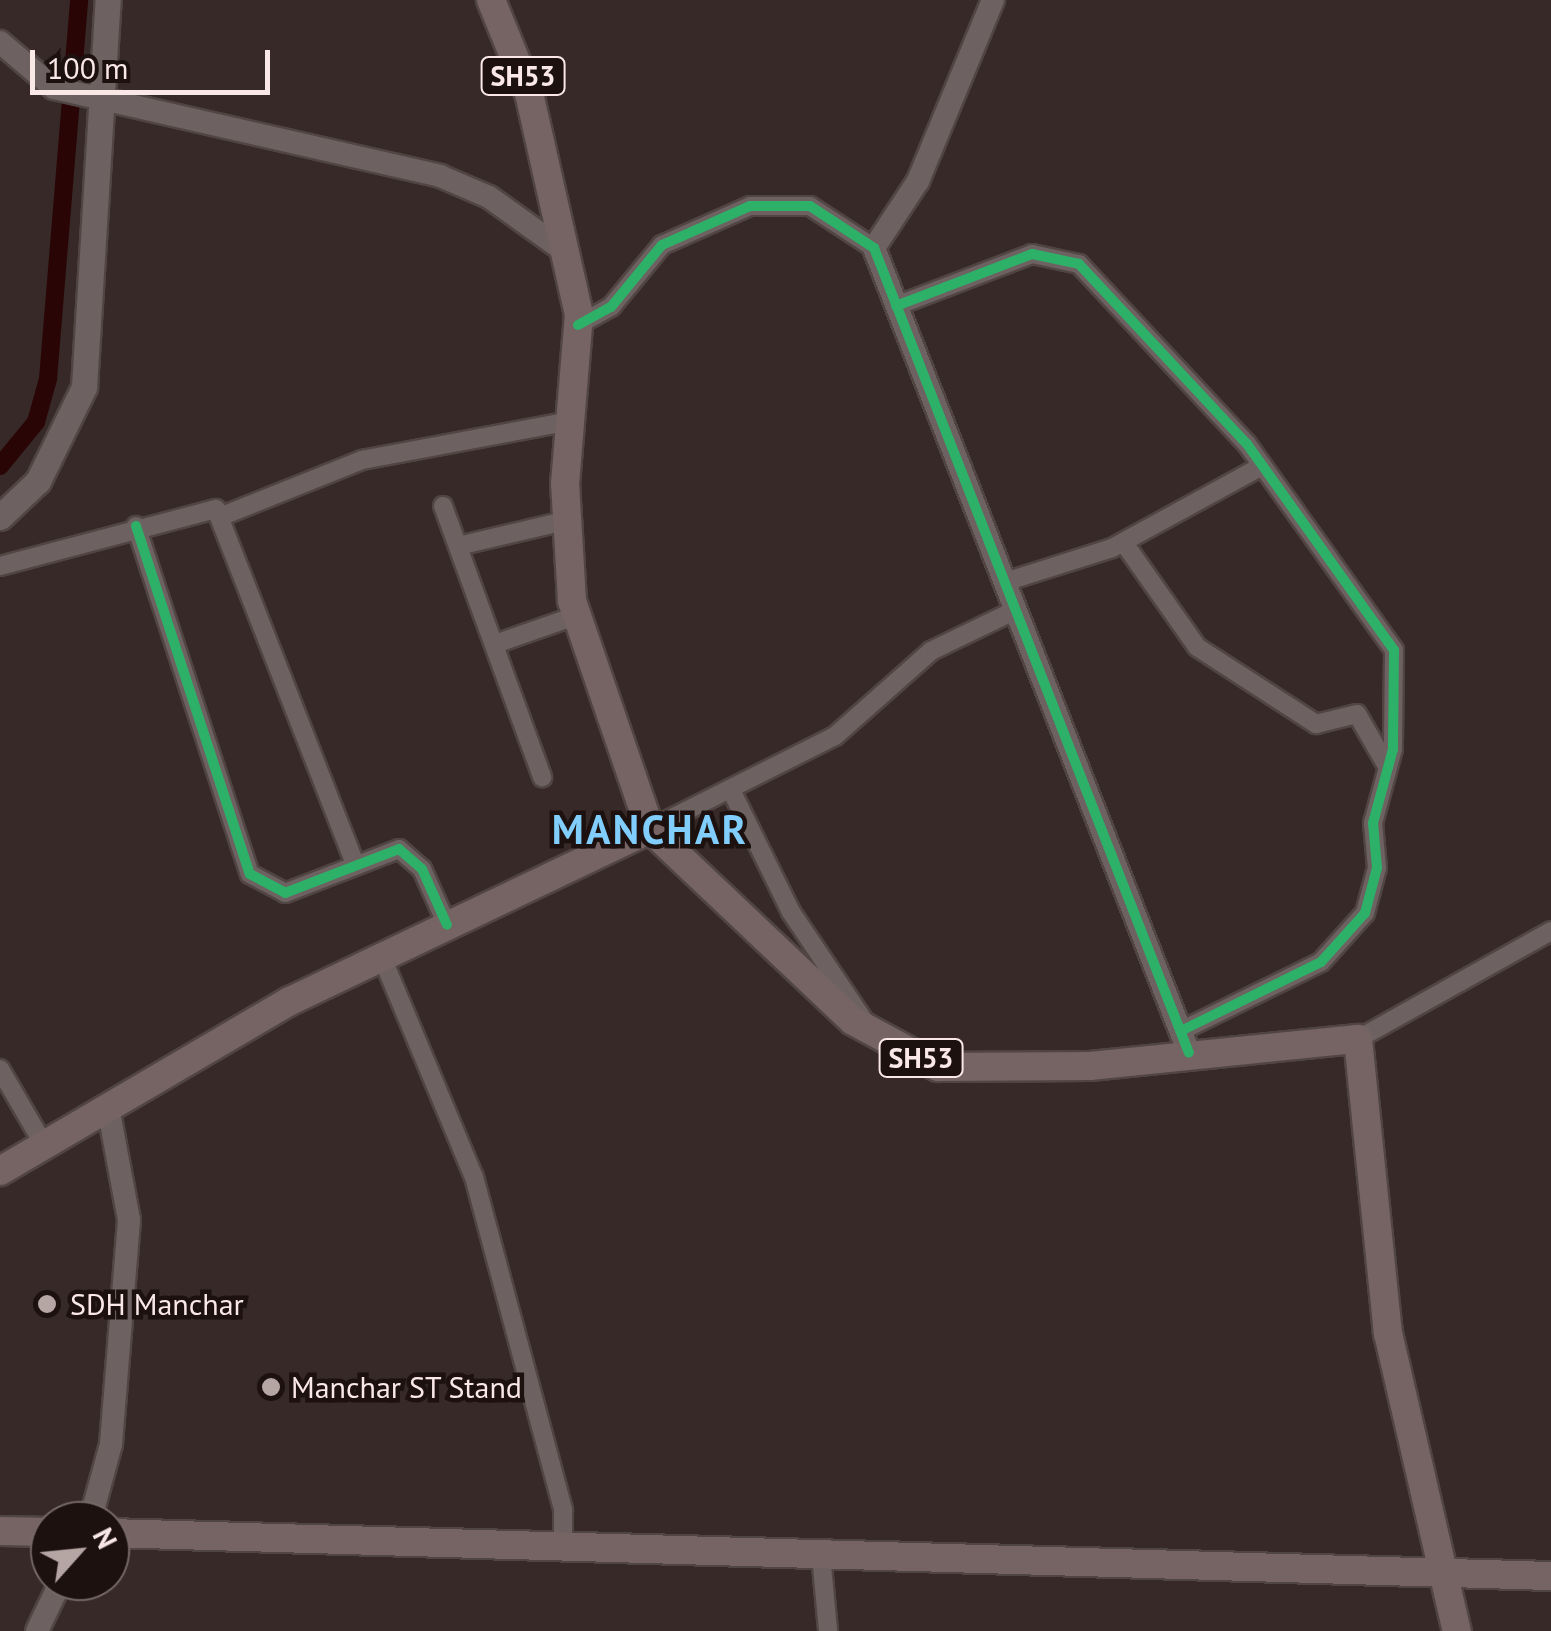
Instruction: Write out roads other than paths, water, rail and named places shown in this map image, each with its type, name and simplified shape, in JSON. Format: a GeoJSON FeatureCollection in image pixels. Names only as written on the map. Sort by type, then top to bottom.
{"type":"FeatureCollection","features":[{"type":"Feature","properties":{"kind":"main road"},"geometry":{"type":"LineString","coordinates":[[0,517],[38,481],[84,387],[97,282],[98,101],[108,0]]}},
{"type":"Feature","properties":{"kind":"main road","name":"SH53"},"geometry":{"type":"LineString","coordinates":[[491,0],[543,156],[578,324],[566,520],[575,616],[650,829],[760,942],[871,1032],[938,1067],[1090,1066],[1185,1042],[1358,1039]]}},
{"type":"Feature","properties":{"kind":"main road"},"geometry":{"type":"LineString","coordinates":[[0,1171],[108,1108],[176,1061],[382,955],[650,829]]}},
{"type":"Feature","properties":{"kind":"main road"},"geometry":{"type":"LineString","coordinates":[[1358,1039],[1388,1333],[1457,1631]]}},
{"type":"Feature","properties":{"kind":"main road"},"geometry":{"type":"LineString","coordinates":[[0,1531],[30,1532]]}},
{"type":"Feature","properties":{"kind":"main road"},"geometry":{"type":"LineString","coordinates":[[130,1533],[1551,1576]]}},
{"type":"Feature","properties":{"kind":"street"},"geometry":{"type":"LineString","coordinates":[[874,248],[918,181],[953,81],[993,0]]}},
{"type":"Feature","properties":{"kind":"street"},"geometry":{"type":"LineString","coordinates":[[0,42],[54,88],[440,176],[490,197],[564,250]]}},
{"type":"Feature","properties":{"kind":"street"},"geometry":{"type":"LineString","coordinates":[[578,324],[611,308],[662,246],[750,206],[810,206],[874,248],[896,306],[1185,1042],[1320,962],[1366,914],[1400,673],[1394,650],[1262,466],[1100,280],[1063,255],[1032,254],[896,306]]}},
{"type":"Feature","properties":{"kind":"street"},"geometry":{"type":"LineString","coordinates":[[222,516],[362,460],[570,420]]}},
{"type":"Feature","properties":{"kind":"street"},"geometry":{"type":"LineString","coordinates":[[1005,582],[1124,543],[1262,466]]}},
{"type":"Feature","properties":{"kind":"street"},"geometry":{"type":"LineString","coordinates":[[0,566],[205,506],[222,516],[355,863]]}},
{"type":"Feature","properties":{"kind":"street"},"geometry":{"type":"LineString","coordinates":[[443,506],[542,777]]}},
{"type":"Feature","properties":{"kind":"street"},"geometry":{"type":"LineString","coordinates":[[458,546],[566,520]]}},
{"type":"Feature","properties":{"kind":"street"},"geometry":{"type":"LineString","coordinates":[[136,526],[250,874],[275,894],[399,849],[412,854],[447,925]]}},
{"type":"Feature","properties":{"kind":"street"},"geometry":{"type":"LineString","coordinates":[[1124,543],[1197,647],[1316,724],[1357,714],[1387,766]]}},
{"type":"Feature","properties":{"kind":"street"},"geometry":{"type":"LineString","coordinates":[[650,829],[732,792],[835,736],[931,651],[1016,610]]}},
{"type":"Feature","properties":{"kind":"street"},"geometry":{"type":"LineString","coordinates":[[495,644],[575,616]]}},
{"type":"Feature","properties":{"kind":"street"},"geometry":{"type":"LineString","coordinates":[[732,792],[791,912],[871,1032]]}},
{"type":"Feature","properties":{"kind":"street"},"geometry":{"type":"LineString","coordinates":[[1358,1039],[1551,931]]}},
{"type":"Feature","properties":{"kind":"street"},"geometry":{"type":"LineString","coordinates":[[382,955],[474,1177],[564,1510],[562,1544]]}},
{"type":"Feature","properties":{"kind":"street"},"geometry":{"type":"LineString","coordinates":[[0,1069],[44,1145]]}},
{"type":"Feature","properties":{"kind":"street"},"geometry":{"type":"LineString","coordinates":[[95,1501],[111,1444],[129,1220],[108,1108]]}},
{"type":"Feature","properties":{"kind":"street"},"geometry":{"type":"LineString","coordinates":[[821,1555],[828,1631]]}},
{"type":"Feature","properties":{"kind":"street"},"geometry":{"type":"LineString","coordinates":[[37,1631],[52,1601]]}},
{"type":"Feature","properties":{"kind":"waterway"},"geometry":{"type":"LineString","coordinates":[[0,466],[36,422],[48,379],[79,0]]}},
{"type":"Feature","properties":{"kind":"place","name":"SDH Manchar"},"geometry":{"type":"Point","coordinates":[47,1304]}},
{"type":"Feature","properties":{"kind":"place","name":"Manchar ST Stand"},"geometry":{"type":"Point","coordinates":[271,1387]}},
{"type":"Feature","properties":{"kind":"district","name":"MANCHAR"},"geometry":{"type":"Point","coordinates":[650,829]}}]}
